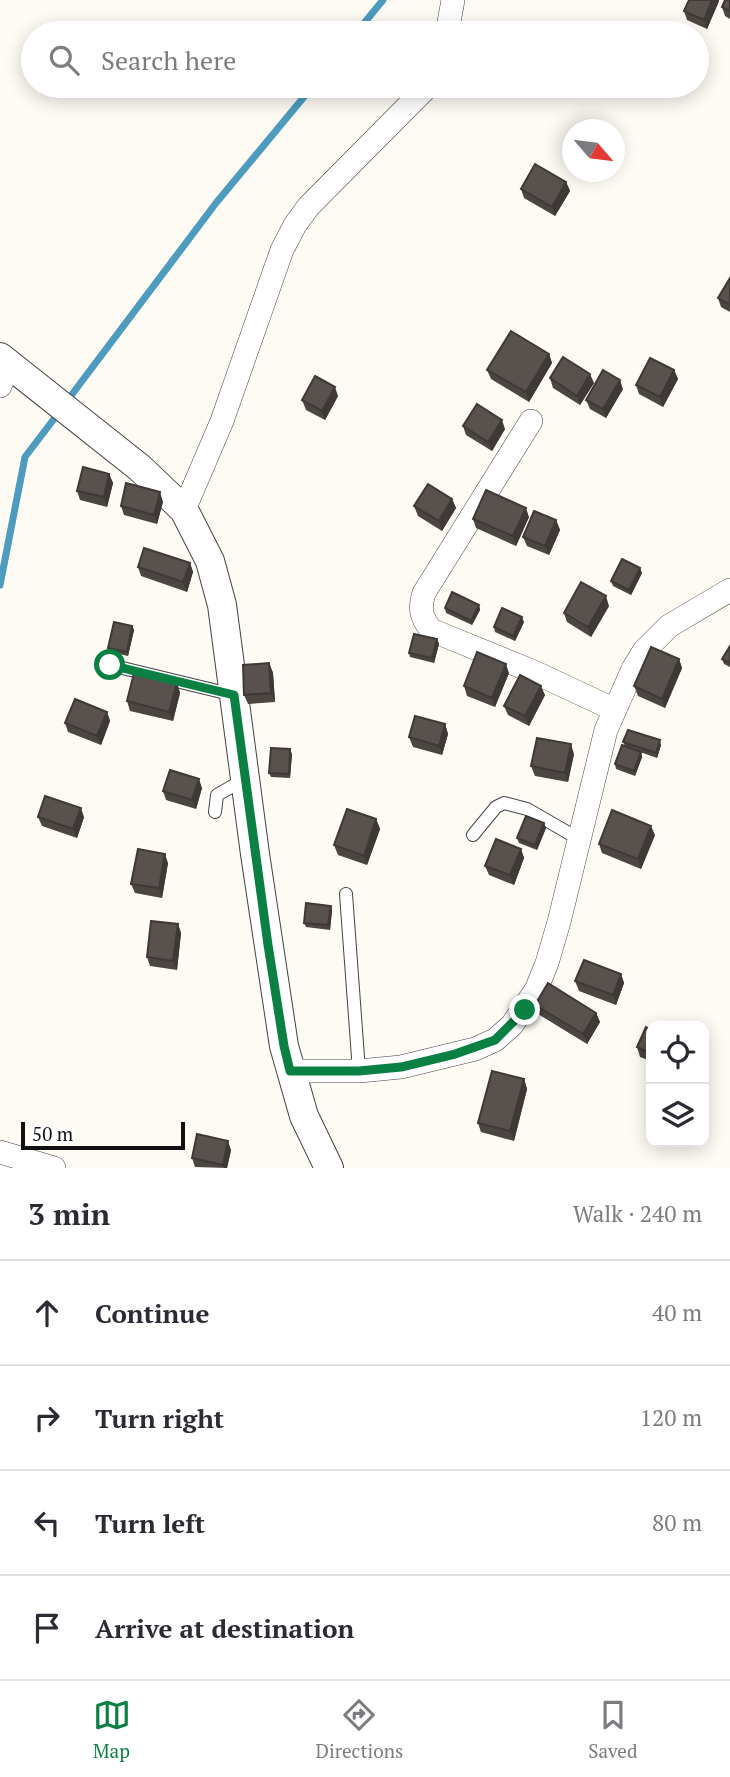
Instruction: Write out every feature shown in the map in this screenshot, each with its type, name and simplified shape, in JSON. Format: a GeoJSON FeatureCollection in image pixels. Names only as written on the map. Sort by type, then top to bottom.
{"type":"FeatureCollection","features":[{"type":"Feature","properties":{"kind":"street"},"geometry":{"type":"LineString","coordinates":[[449,21],[453,0]]}},
{"type":"Feature","properties":{"kind":"street"},"geometry":{"type":"LineString","coordinates":[[184,510],[222,421],[282,250],[295,225],[308,207],[416,98]]}},
{"type":"Feature","properties":{"kind":"street"},"geometry":{"type":"LineString","coordinates":[[3,369],[47,394],[140,468],[184,510],[210,561],[219,594],[270,958],[290,1071],[304,1116],[329,1168]]}},
{"type":"Feature","properties":{"kind":"street"},"geometry":{"type":"LineString","coordinates":[[531,421],[424,593],[420,605],[422,618],[430,630],[534,671],[613,709]]}},
{"type":"Feature","properties":{"kind":"street"},"geometry":{"type":"LineString","coordinates":[[290,1071],[359,1071],[401,1067],[475,1049],[495,1040],[512,1025],[536,990],[547,963],[594,773],[613,709],[633,669],[657,636],[682,617],[730,590]]}},
{"type":"Feature","properties":{"kind":"street"},"geometry":{"type":"LineString","coordinates":[[0,1152],[54,1168]]}},
{"type":"Feature","properties":{"kind":"lane"},"geometry":{"type":"LineString","coordinates":[[110,665],[234,695]]}},
{"type":"Feature","properties":{"kind":"lane"},"geometry":{"type":"LineString","coordinates":[[215,811],[217,795],[245,778]]}},
{"type":"Feature","properties":{"kind":"lane"},"geometry":{"type":"LineString","coordinates":[[473,835],[496,807],[504,803],[527,809],[579,839]]}},
{"type":"Feature","properties":{"kind":"lane"},"geometry":{"type":"LineString","coordinates":[[346,894],[359,1071]]}},
{"type":"Feature","properties":{"kind":"building"},"geometry":{"type":"Polygon","coordinates":[[[689,0],[712,0],[704,20],[684,11],[689,0]]]}},
{"type":"Feature","properties":{"kind":"building"},"geometry":{"type":"Polygon","coordinates":[[[725,0],[730,0],[730,11],[722,7],[725,0]]]}},
{"type":"Feature","properties":{"kind":"building"},"geometry":{"type":"Polygon","coordinates":[[[535,164],[566,182],[552,207],[521,189],[535,164]]]}},
{"type":"Feature","properties":{"kind":"building"},"geometry":{"type":"Polygon","coordinates":[[[730,278],[730,305],[718,298],[730,278]]]}},
{"type":"Feature","properties":{"kind":"building"},"geometry":{"type":"Polygon","coordinates":[[[511,331],[549,354],[526,392],[487,370],[511,331]]]}},
{"type":"Feature","properties":{"kind":"building"},"geometry":{"type":"Polygon","coordinates":[[[563,357],[590,374],[577,396],[550,378],[563,357]]]}},
{"type":"Feature","properties":{"kind":"building"},"geometry":{"type":"Polygon","coordinates":[[[650,358],[674,370],[660,397],[636,385],[650,358]]]}},
{"type":"Feature","properties":{"kind":"building"},"geometry":{"type":"Polygon","coordinates":[[[603,370],[620,380],[603,409],[586,400],[603,370]]]}},
{"type":"Feature","properties":{"kind":"building"},"geometry":{"type":"Polygon","coordinates":[[[315,376],[335,387],[322,411],[302,400],[315,376]]]}},
{"type":"Feature","properties":{"kind":"building"},"geometry":{"type":"Polygon","coordinates":[[[477,404],[502,420],[488,442],[463,426],[477,404]]]}},
{"type":"Feature","properties":{"kind":"building"},"geometry":{"type":"Polygon","coordinates":[[[83,467],[109,474],[104,497],[77,491],[83,467]]]}},
{"type":"Feature","properties":{"kind":"building"},"geometry":{"type":"Polygon","coordinates":[[[126,483],[160,492],[154,515],[121,506],[126,483]]]}},
{"type":"Feature","properties":{"kind":"building"},"geometry":{"type":"Polygon","coordinates":[[[428,484],[452,499],[439,521],[414,506],[428,484]]]}},
{"type":"Feature","properties":{"kind":"building"},"geometry":{"type":"Polygon","coordinates":[[[486,490],[526,508],[513,536],[473,519],[486,490]]]}},
{"type":"Feature","properties":{"kind":"building"},"geometry":{"type":"Polygon","coordinates":[[[534,511],[556,520],[545,546],[523,537],[534,511]]]}},
{"type":"Feature","properties":{"kind":"building"},"geometry":{"type":"Polygon","coordinates":[[[144,548],[190,563],[183,582],[138,567],[144,548]]]}},
{"type":"Feature","properties":{"kind":"building"},"geometry":{"type":"Polygon","coordinates":[[[622,559],[640,568],[629,590],[611,581],[622,559]]]}},
{"type":"Feature","properties":{"kind":"building"},"geometry":{"type":"Polygon","coordinates":[[[581,582],[606,596],[588,627],[564,613],[581,582]]]}},
{"type":"Feature","properties":{"kind":"building"},"geometry":{"type":"Polygon","coordinates":[[[452,592],[479,605],[471,621],[445,608],[452,592]]]}},
{"type":"Feature","properties":{"kind":"building"},"geometry":{"type":"Polygon","coordinates":[[[502,608],[522,617],[513,636],[494,627],[502,608]]]}},
{"type":"Feature","properties":{"kind":"building"},"geometry":{"type":"Polygon","coordinates":[[[114,622],[132,626],[127,652],[108,648],[114,622]]]}},
{"type":"Feature","properties":{"kind":"building"},"geometry":{"type":"Polygon","coordinates":[[[414,634],[437,639],[432,658],[409,653],[414,634]]]}},
{"type":"Feature","properties":{"kind":"building"},"geometry":{"type":"Polygon","coordinates":[[[730,646],[730,663],[722,659],[730,646]]]}},
{"type":"Feature","properties":{"kind":"building"},"geometry":{"type":"Polygon","coordinates":[[[651,647],[679,659],[662,699],[634,686],[651,647]]]}},
{"type":"Feature","properties":{"kind":"building"},"geometry":{"type":"Polygon","coordinates":[[[477,652],[506,664],[492,698],[464,686],[477,652]]]}},
{"type":"Feature","properties":{"kind":"building"},"geometry":{"type":"Polygon","coordinates":[[[269,663],[271,693],[244,695],[243,665],[269,663]]]}},
{"type":"Feature","properties":{"kind":"building"},"geometry":{"type":"Polygon","coordinates":[[[134,673],[177,683],[169,712],[127,701],[134,673]]]}},
{"type":"Feature","properties":{"kind":"building"},"geometry":{"type":"Polygon","coordinates":[[[520,675],[541,686],[525,716],[504,706],[520,675]]]}},
{"type":"Feature","properties":{"kind":"building"},"geometry":{"type":"Polygon","coordinates":[[[75,699],[107,712],[97,736],[65,723],[75,699]]]}},
{"type":"Feature","properties":{"kind":"building"},"geometry":{"type":"Polygon","coordinates":[[[415,716],[445,724],[439,746],[409,737],[415,716]]]}},
{"type":"Feature","properties":{"kind":"building"},"geometry":{"type":"Polygon","coordinates":[[[628,730],[660,740],[656,753],[623,742],[628,730]]]}},
{"type":"Feature","properties":{"kind":"building"},"geometry":{"type":"Polygon","coordinates":[[[537,738],[571,744],[565,773],[531,766],[537,738]]]}},
{"type":"Feature","properties":{"kind":"building"},"geometry":{"type":"Polygon","coordinates":[[[622,745],[641,752],[634,771],[615,764],[622,745]]]}},
{"type":"Feature","properties":{"kind":"building"},"geometry":{"type":"Polygon","coordinates":[[[271,748],[290,749],[289,774],[269,773],[271,748]]]}},
{"type":"Feature","properties":{"kind":"building"},"geometry":{"type":"Polygon","coordinates":[[[170,770],[199,779],[192,800],[163,791],[170,770]]]}},
{"type":"Feature","properties":{"kind":"building"},"geometry":{"type":"Polygon","coordinates":[[[45,796],[81,808],[73,829],[38,817],[45,796]]]}},
{"type":"Feature","properties":{"kind":"building"},"geometry":{"type":"Polygon","coordinates":[[[347,809],[376,819],[364,856],[334,845],[347,809]]]}},
{"type":"Feature","properties":{"kind":"building"},"geometry":{"type":"Polygon","coordinates":[[[612,810],[651,826],[638,859],[599,844],[612,810]]]}},
{"type":"Feature","properties":{"kind":"building"},"geometry":{"type":"Polygon","coordinates":[[[526,816],[544,823],[535,845],[517,838],[526,816]]]}},
{"type":"Feature","properties":{"kind":"building"},"geometry":{"type":"Polygon","coordinates":[[[496,839],[521,849],[510,875],[485,866],[496,839]]]}},
{"type":"Feature","properties":{"kind":"building"},"geometry":{"type":"Polygon","coordinates":[[[138,849],[165,854],[159,888],[131,884],[138,849]]]}},
{"type":"Feature","properties":{"kind":"building"},"geometry":{"type":"Polygon","coordinates":[[[306,903],[331,906],[328,925],[304,923],[306,903]]]}},
{"type":"Feature","properties":{"kind":"building"},"geometry":{"type":"Polygon","coordinates":[[[151,921],[178,924],[173,961],[147,957],[151,921]]]}},
{"type":"Feature","properties":{"kind":"building"},"geometry":{"type":"Polygon","coordinates":[[[584,960],[621,974],[613,995],[575,981],[584,960]]]}},
{"type":"Feature","properties":{"kind":"building"},"geometry":{"type":"Polygon","coordinates":[[[548,983],[596,1013],[583,1034],[535,1005],[548,983]]]}},
{"type":"Feature","properties":{"kind":"building"},"geometry":{"type":"Polygon","coordinates":[[[646,1027],[646,1052],[637,1047],[646,1027]]]}},
{"type":"Feature","properties":{"kind":"building"},"geometry":{"type":"Polygon","coordinates":[[[492,1071],[524,1079],[510,1131],[478,1123],[492,1071]]]}},
{"type":"Feature","properties":{"kind":"building"},"geometry":{"type":"Polygon","coordinates":[[[197,1134],[228,1141],[223,1165],[192,1158],[197,1134]]]}},
{"type":"Feature","properties":{"kind":"waterway"},"geometry":{"type":"LineString","coordinates":[[366,21],[383,0]]}},
{"type":"Feature","properties":{"kind":"waterway"},"geometry":{"type":"LineString","coordinates":[[67,401],[216,203],[303,98]]}},
{"type":"Feature","properties":{"kind":"waterway"},"geometry":{"type":"LineString","coordinates":[[0,585],[25,457],[60,411]]}},
{"type":"Feature","properties":{"kind":"route"},"geometry":{"type":"LineString","coordinates":[[110,665],[234,695],[268,945],[290,1071],[359,1071],[401,1067],[475,1049],[495,1040],[525,1010]]}}]}
